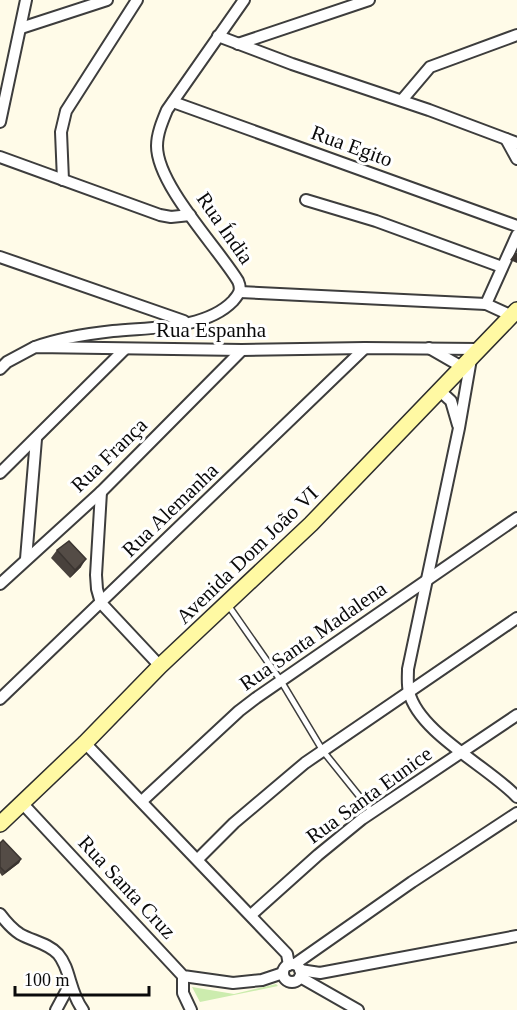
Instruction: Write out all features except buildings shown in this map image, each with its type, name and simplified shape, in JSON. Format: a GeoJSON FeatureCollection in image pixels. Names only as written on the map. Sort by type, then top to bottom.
{"type":"FeatureCollection","features":[{"type":"Feature","properties":{"kind":"street"},"geometry":{"type":"LineString","coordinates":[[0,122],[26,0]]}},
{"type":"Feature","properties":{"kind":"street"},"geometry":{"type":"LineString","coordinates":[[21,28],[107,0]]}},
{"type":"Feature","properties":{"kind":"street"},"geometry":{"type":"LineString","coordinates":[[63,180],[61,138],[66,111],[137,0]]}},
{"type":"Feature","properties":{"kind":"street","name":"Rua Índia"},"geometry":{"type":"LineString","coordinates":[[35,346],[67,338],[188,323],[208,318],[220,312],[240,292],[236,276],[190,215],[161,165],[157,148],[159,132],[167,110],[244,0]]}},
{"type":"Feature","properties":{"kind":"street"},"geometry":{"type":"LineString","coordinates":[[238,44],[369,0]]}},
{"type":"Feature","properties":{"kind":"street"},"geometry":{"type":"LineString","coordinates":[[402,100],[430,67],[517,35]]}},
{"type":"Feature","properties":{"kind":"street"},"geometry":{"type":"LineString","coordinates":[[218,36],[512,141],[517,159]]}},
{"type":"Feature","properties":{"kind":"street","name":"Rua Egito"},"geometry":{"type":"LineString","coordinates":[[173,102],[517,226]]}},
{"type":"Feature","properties":{"kind":"street"},"geometry":{"type":"LineString","coordinates":[[0,157],[159,214],[171,217],[190,215]]}},
{"type":"Feature","properties":{"kind":"street"},"geometry":{"type":"LineString","coordinates":[[306,200],[376,221],[502,267]]}},
{"type":"Feature","properties":{"kind":"street"},"geometry":{"type":"LineString","coordinates":[[486,304],[517,235]]}},
{"type":"Feature","properties":{"kind":"street"},"geometry":{"type":"LineString","coordinates":[[0,257],[188,323]]}},
{"type":"Feature","properties":{"kind":"street"},"geometry":{"type":"LineString","coordinates":[[240,292],[486,304],[514,313]]}},
{"type":"Feature","properties":{"kind":"street","name":"Avenida Dom João VI"},"geometry":{"type":"LineString","coordinates":[[0,824],[85,743],[160,666],[310,524],[514,313]]}},
{"type":"Feature","properties":{"kind":"street"},"geometry":{"type":"LineString","coordinates":[[0,473],[36,439],[119,349],[112,331]]}},
{"type":"Feature","properties":{"kind":"street"},"geometry":{"type":"LineString","coordinates":[[0,369],[7,362],[35,346]]}},
{"type":"Feature","properties":{"kind":"street","name":"Rua Espanha"},"geometry":{"type":"LineString","coordinates":[[35,346],[242,350],[429,348],[471,358]]}},
{"type":"Feature","properties":{"kind":"street","name":"Rua Alemanha"},"geometry":{"type":"LineString","coordinates":[[0,699],[365,348]]}},
{"type":"Feature","properties":{"kind":"street"},"geometry":{"type":"LineString","coordinates":[[429,348],[471,358],[459,428],[408,669],[409,691],[423,717],[517,797]]}},
{"type":"Feature","properties":{"kind":"street","name":"Rua França"},"geometry":{"type":"LineString","coordinates":[[0,584],[101,492],[242,350]]}},
{"type":"Feature","properties":{"kind":"street"},"geometry":{"type":"LineString","coordinates":[[440,390],[451,401],[459,428]]}},
{"type":"Feature","properties":{"kind":"street"},"geometry":{"type":"LineString","coordinates":[[451,401],[465,392]]}},
{"type":"Feature","properties":{"kind":"street"},"geometry":{"type":"LineString","coordinates":[[26,559],[36,439]]}},
{"type":"Feature","properties":{"kind":"street"},"geometry":{"type":"LineString","coordinates":[[101,492],[96,574],[101,603],[160,666]]}},
{"type":"Feature","properties":{"kind":"street","name":"Rua Santa Madalena"},"geometry":{"type":"LineString","coordinates":[[142,801],[239,711],[517,518]]}},
{"type":"Feature","properties":{"kind":"street"},"geometry":{"type":"LineString","coordinates":[[198,859],[234,823],[291,774],[517,618]]}},
{"type":"Feature","properties":{"kind":"street","name":"Rua Santa Eunice"},"geometry":{"type":"LineString","coordinates":[[251,915],[318,855],[372,812],[517,715]]}},
{"type":"Feature","properties":{"kind":"street"},"geometry":{"type":"LineString","coordinates":[[85,743],[287,954],[293,970],[358,1010]]}},
{"type":"Feature","properties":{"kind":"street","name":"Rua Santa Cruz"},"geometry":{"type":"LineString","coordinates":[[22,802],[183,976]]}},
{"type":"Feature","properties":{"kind":"street"},"geometry":{"type":"LineString","coordinates":[[191,1010],[183,993],[183,976],[233,983],[262,980],[293,970],[412,882],[517,813]]}},
{"type":"Feature","properties":{"kind":"street"},"geometry":{"type":"LineString","coordinates":[[0,914],[12,928],[22,935],[55,951],[66,969],[77,1002],[83,1010]]}},
{"type":"Feature","properties":{"kind":"street"},"geometry":{"type":"LineString","coordinates":[[293,970],[320,973],[517,936]]}},
{"type":"Feature","properties":{"kind":"street"},"geometry":{"type":"LineString","coordinates":[[56,1010],[70,984]]}},
{"type":"Feature","properties":{"kind":"lane"},"geometry":{"type":"LineString","coordinates":[[227,603],[281,681],[323,751],[372,812]]}},
{"type":"Feature","properties":{"kind":"green space"},"geometry":{"type":"Polygon","coordinates":[[[276,984],[278,986],[200,1002],[192,987],[234,994],[276,984]]]}}]}
